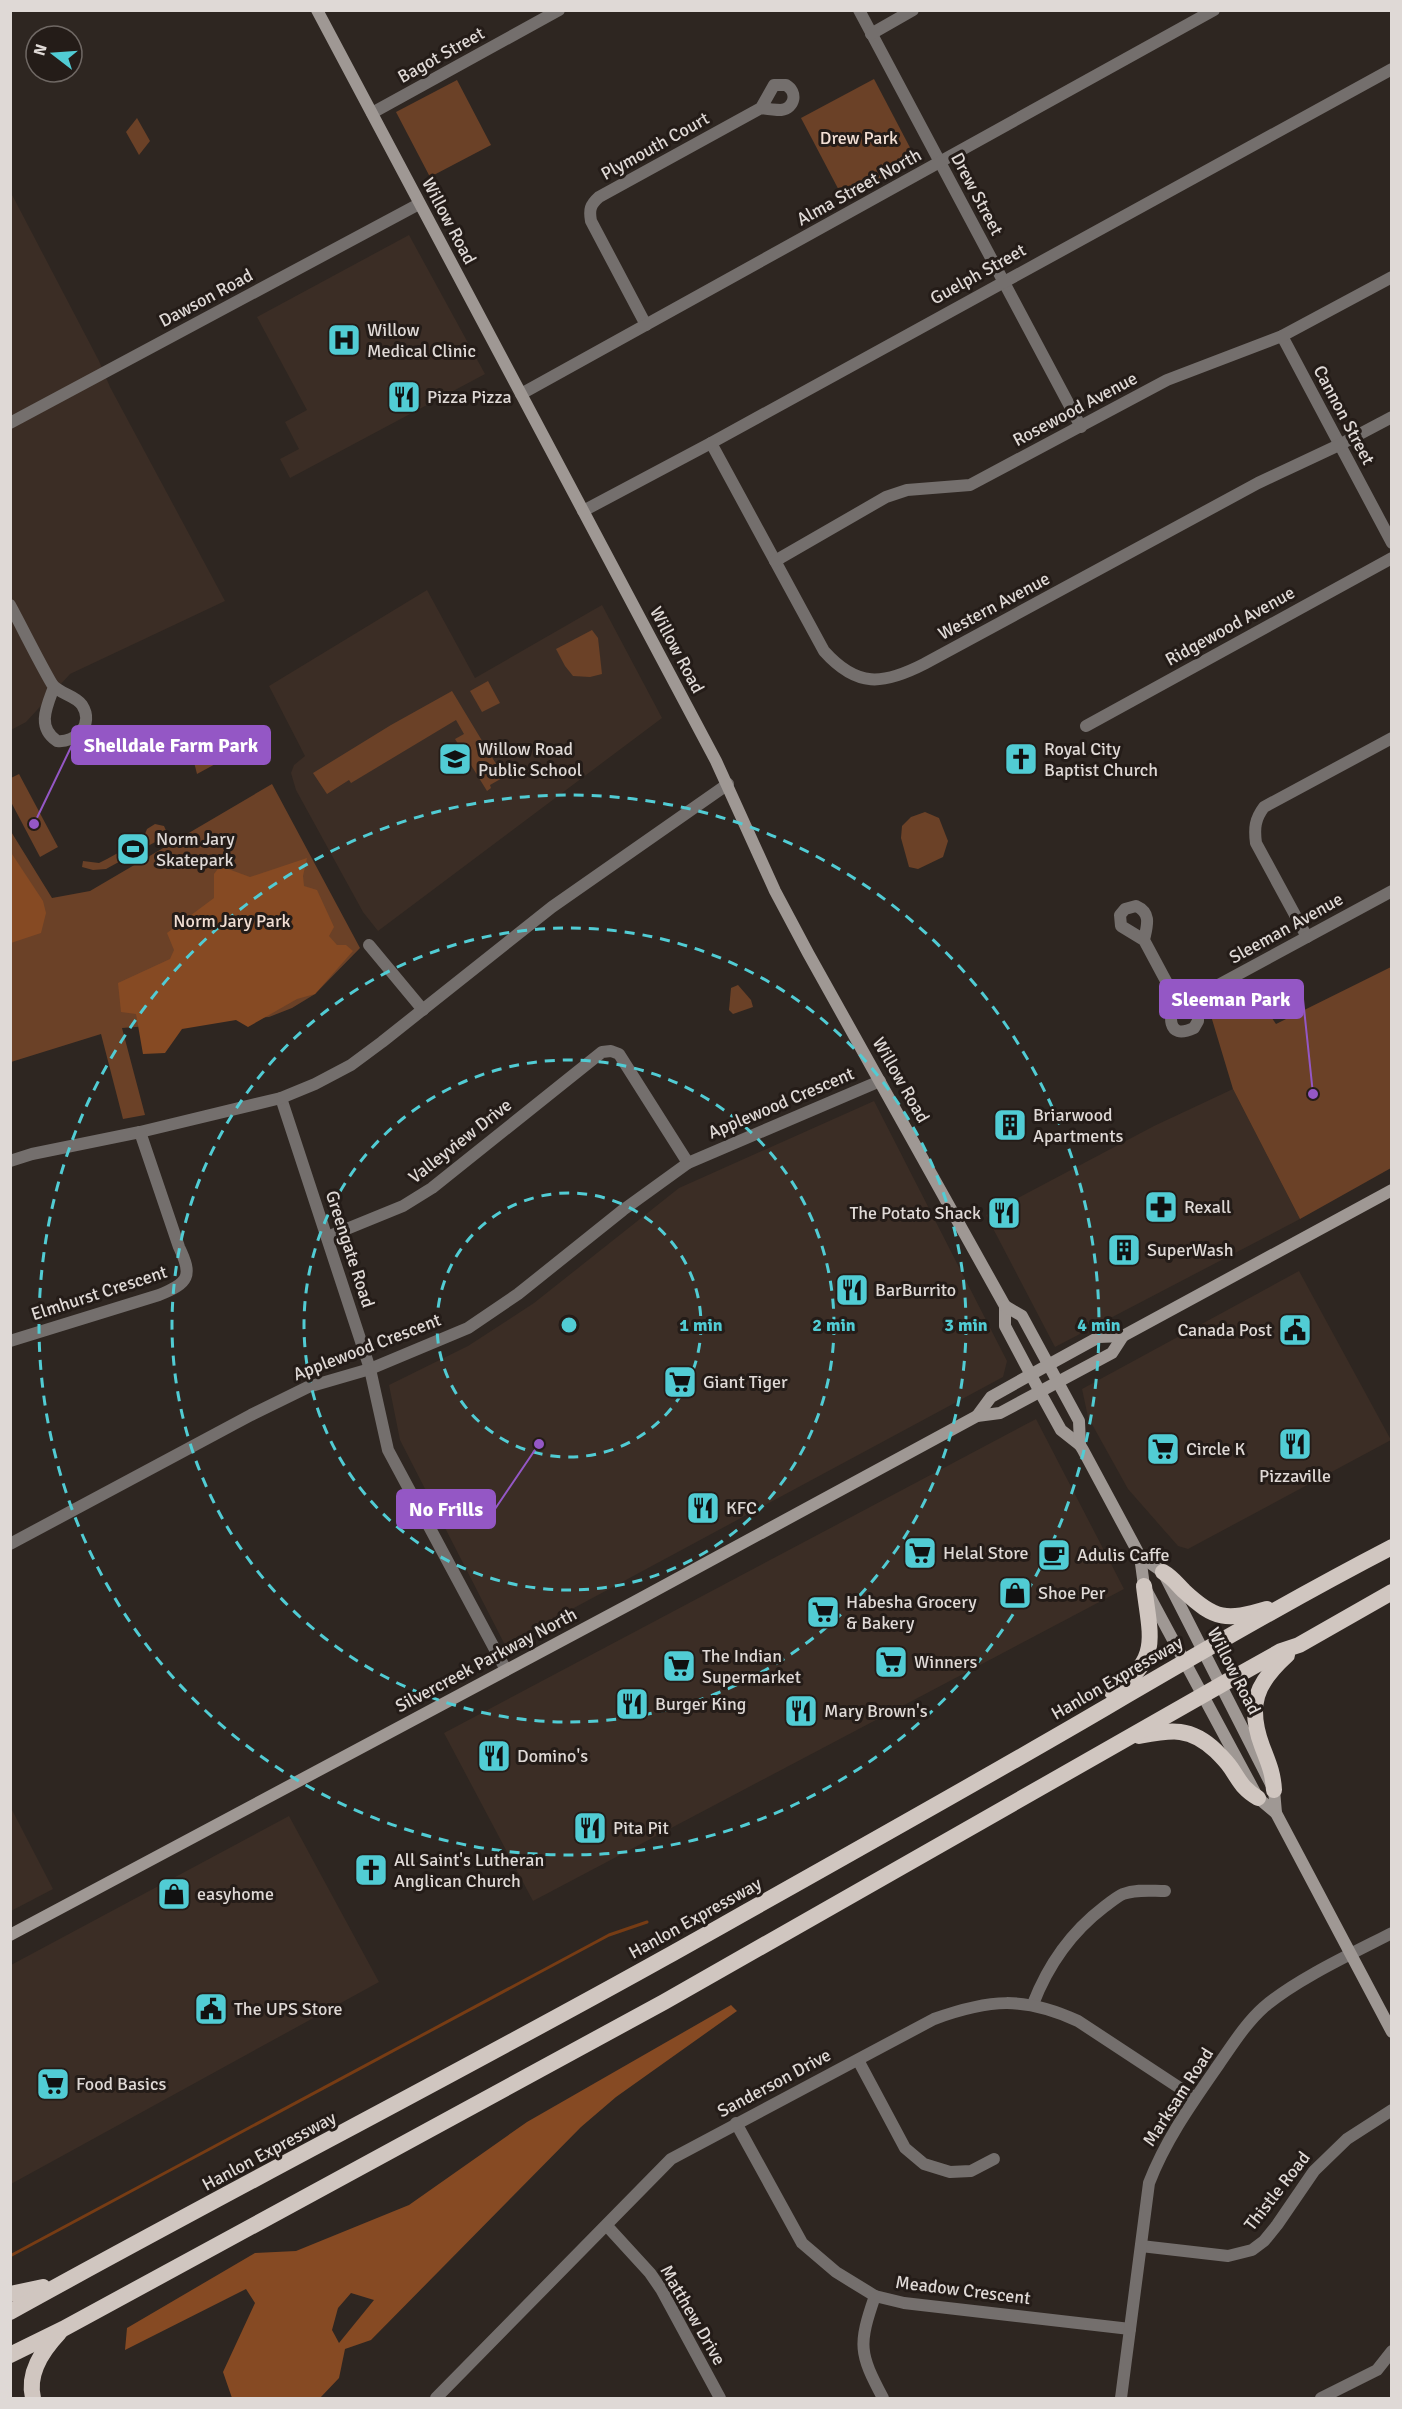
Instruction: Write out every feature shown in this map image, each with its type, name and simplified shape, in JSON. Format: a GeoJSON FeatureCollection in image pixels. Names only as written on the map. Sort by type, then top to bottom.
{"type":"FeatureCollection","features":[{"type":"Feature","properties":{"kind":"highway","name":"Hanlon Expressway"},"geometry":{"type":"LineString","coordinates":[[10,2312],[544,2024],[1261,1620],[1282,1605],[1392,1547]]}},
{"type":"Feature","properties":{"kind":"highway"},"geometry":{"type":"LineString","coordinates":[[1163,1572],[1172,1577],[1211,1614],[1230,1617],[1282,1605]]}},
{"type":"Feature","properties":{"kind":"highway"},"geometry":{"type":"LineString","coordinates":[[1080,1722],[1093,1705],[1123,1686],[1141,1669],[1150,1649],[1150,1627],[1144,1586]]}},
{"type":"Feature","properties":{"kind":"highway"},"geometry":{"type":"LineString","coordinates":[[1274,1790],[1273,1772],[1255,1722],[1255,1700],[1259,1688],[1270,1670],[1299,1645],[1392,1592]]}},
{"type":"Feature","properties":{"kind":"highway"},"geometry":{"type":"LineString","coordinates":[[10,2355],[63,2329],[663,2002],[1126,1738],[1281,1651],[1299,1645]]}},
{"type":"Feature","properties":{"kind":"highway"},"geometry":{"type":"LineString","coordinates":[[1126,1738],[1166,1731],[1191,1733],[1205,1740],[1230,1765],[1245,1791],[1258,1798]]}},
{"type":"Feature","properties":{"kind":"highway"},"geometry":{"type":"LineString","coordinates":[[10,2294],[61,2283]]}},
{"type":"Feature","properties":{"kind":"highway"},"geometry":{"type":"LineString","coordinates":[[33,2398],[31,2377],[36,2365],[63,2329]]}},
{"type":"Feature","properties":{"kind":"main road","name":"Willow Road"},"geometry":{"type":"LineString","coordinates":[[317,10],[728,784],[775,891],[1005,1306],[1005,1326],[1040,1392],[1061,1430],[1080,1445],[1140,1556],[1144,1586],[1258,1798],[1276,1813],[1392,2032]]}},
{"type":"Feature","properties":{"kind":"main road","name":"Silvercreek Parkway North"},"geometry":{"type":"LineString","coordinates":[[977,1416],[991,1397],[1099,1336],[1123,1336],[1392,1190]]}},
{"type":"Feature","properties":{"kind":"main road","name":"Willow Road"},"geometry":{"type":"LineString","coordinates":[[1005,1306],[1022,1316],[1058,1382],[1078,1421],[1080,1445]]}},
{"type":"Feature","properties":{"kind":"main road","name":"Silvercreek Parkway North"},"geometry":{"type":"LineString","coordinates":[[10,1935],[977,1416],[1000,1413],[1040,1392],[1112,1353],[1123,1336]]}},
{"type":"Feature","properties":{"kind":"main road","name":"Willow Road"},"geometry":{"type":"LineString","coordinates":[[1140,1556],[1163,1572],[1274,1790],[1276,1813]]}},
{"type":"Feature","properties":{"kind":"street","name":"Bagot Street"},"geometry":{"type":"LineString","coordinates":[[372,113],[559,10]]}},
{"type":"Feature","properties":{"kind":"street","name":"Drew Street"},"geometry":{"type":"LineString","coordinates":[[859,10],[1081,427]]}},
{"type":"Feature","properties":{"kind":"street"},"geometry":{"type":"LineString","coordinates":[[871,34],[913,10]]}},
{"type":"Feature","properties":{"kind":"street","name":"Alma Street North"},"geometry":{"type":"LineString","coordinates":[[521,394],[940,163],[1196,15],[1214,10]]}},
{"type":"Feature","properties":{"kind":"street","name":"Guelph Street"},"geometry":{"type":"LineString","coordinates":[[583,512],[1392,69]]}},
{"type":"Feature","properties":{"kind":"street","name":"Plymouth Court"},"geometry":{"type":"LineString","coordinates":[[646,325],[591,221],[589,211],[592,203],[598,197],[761,108]]}},
{"type":"Feature","properties":{"kind":"street","name":"Dawson Road"},"geometry":{"type":"LineString","coordinates":[[10,423],[419,204]]}},
{"type":"Feature","properties":{"kind":"street","name":"Rosewood Avenue"},"geometry":{"type":"LineString","coordinates":[[775,561],[886,497],[907,490],[970,485],[1167,381],[1282,336],[1392,277]]}},
{"type":"Feature","properties":{"kind":"street","name":"Cannon Street"},"geometry":{"type":"LineString","coordinates":[[1282,336],[1392,543]]}},
{"type":"Feature","properties":{"kind":"street","name":"Western Avenue"},"geometry":{"type":"LineString","coordinates":[[711,443],[824,651],[835,663],[856,676],[884,680],[899,677],[1258,483],[1392,417]]}},
{"type":"Feature","properties":{"kind":"street","name":"Ridgewood Avenue"},"geometry":{"type":"LineString","coordinates":[[1086,726],[1392,558]]}},
{"type":"Feature","properties":{"kind":"street"},"geometry":{"type":"LineString","coordinates":[[10,605],[54,687],[81,704],[85,711],[83,731],[72,740],[57,741],[46,732],[45,710],[54,687]]}},
{"type":"Feature","properties":{"kind":"street"},"geometry":{"type":"LineString","coordinates":[[1307,937],[1256,843],[1254,830],[1257,817],[1264,807],[1392,738]]}},
{"type":"Feature","properties":{"kind":"street"},"geometry":{"type":"LineString","coordinates":[[10,1161],[32,1154],[140,1132],[281,1098],[315,1084],[351,1065],[552,907],[728,784]]}},
{"type":"Feature","properties":{"kind":"street","name":"Sleeman Avenue"},"geometry":{"type":"LineString","coordinates":[[1174,996],[1189,999],[1198,996],[1392,891]]}},
{"type":"Feature","properties":{"kind":"street"},"geometry":{"type":"LineString","coordinates":[[1144,940],[1174,996],[1169,1016],[1174,1029],[1181,1032],[1194,1028],[1198,1021],[1198,996]]}},
{"type":"Feature","properties":{"kind":"street"},"geometry":{"type":"LineString","coordinates":[[369,945],[423,1010]]}},
{"type":"Feature","properties":{"kind":"street","name":"Valleyview Drive"},"geometry":{"type":"LineString","coordinates":[[327,1237],[403,1206],[432,1188],[602,1052],[611,1051],[619,1054],[688,1163]]}},
{"type":"Feature","properties":{"kind":"street","name":"Applewood Crescent"},"geometry":{"type":"LineString","coordinates":[[10,1544],[299,1391],[370,1369],[468,1328],[518,1294],[623,1210],[688,1163],[880,1081]]}},
{"type":"Feature","properties":{"kind":"street","name":"Greengate Road"},"geometry":{"type":"LineString","coordinates":[[281,1098],[370,1369],[388,1450],[506,1670]]}},
{"type":"Feature","properties":{"kind":"street","name":"Elmhurst Crescent"},"geometry":{"type":"LineString","coordinates":[[10,1341],[159,1295],[179,1287],[186,1276],[187,1264],[179,1247],[140,1132]]}},
{"type":"Feature","properties":{"kind":"street"},"geometry":{"type":"LineString","coordinates":[[1033,2004],[1043,1978],[1063,1946],[1092,1917],[1121,1895],[1135,1891],[1165,1891]]}},
{"type":"Feature","properties":{"kind":"street","name":"Marksam Road"},"geometry":{"type":"LineString","coordinates":[[1121,2398],[1149,2183],[1161,2151],[1245,2027],[1264,2007],[1288,1990],[1350,1954],[1392,1933]]}},
{"type":"Feature","properties":{"kind":"street","name":"Sanderson Drive"},"geometry":{"type":"LineString","coordinates":[[436,2398],[671,2159],[934,2019],[958,2010],[993,2002],[1033,2004],[1078,2021],[1195,2098]]}},
{"type":"Feature","properties":{"kind":"street"},"geometry":{"type":"LineString","coordinates":[[858,2060],[905,2148],[924,2164],[950,2172],[971,2170],[994,2159]]}},
{"type":"Feature","properties":{"kind":"street","name":"Thistle Road"},"geometry":{"type":"LineString","coordinates":[[1141,2246],[1228,2256],[1252,2250],[1264,2241],[1277,2225],[1314,2171],[1347,2139],[1392,2110]]}},
{"type":"Feature","properties":{"kind":"street","name":"Meadow Crescent"},"geometry":{"type":"LineString","coordinates":[[736,2123],[802,2243],[836,2272],[875,2296],[904,2303],[1130,2329]]}},
{"type":"Feature","properties":{"kind":"street","name":"Matthew Drive"},"geometry":{"type":"LineString","coordinates":[[607,2226],[650,2273],[661,2289],[720,2398]]}},
{"type":"Feature","properties":{"kind":"street"},"geometry":{"type":"LineString","coordinates":[[875,2296],[866,2323],[863,2354],[866,2367],[883,2398]]}},
{"type":"Feature","properties":{"kind":"street"},"geometry":{"type":"LineString","coordinates":[[1321,2398],[1377,2370],[1392,2351]]}},
{"type":"Feature","properties":{"kind":"shaded area"},"geometry":{"type":"Polygon","coordinates":[[[10,191],[99,361],[110,387],[225,601],[70,674],[26,722],[11,730],[10,191]]]}},
{"type":"Feature","properties":{"kind":"shaded area"},"geometry":{"type":"Polygon","coordinates":[[[409,235],[485,374],[290,478],[280,459],[299,449],[285,422],[307,410],[257,317],[409,235]]]}},
{"type":"Feature","properties":{"kind":"shaded area","name":"Willow Road Public School"},"geometry":{"type":"Polygon","coordinates":[[[427,590],[475,678],[602,605],[662,718],[378,931],[363,912],[296,790],[291,773],[294,765],[305,756],[269,686],[427,590]]]}},
{"type":"Feature","properties":{"kind":"shaded area"},"geometry":{"type":"Polygon","coordinates":[[[1233,1089],[1300,1219],[1055,1347],[986,1215],[1154,1126],[1233,1089]]]}},
{"type":"Feature","properties":{"kind":"shaded area"},"geometry":{"type":"Polygon","coordinates":[[[874,1101],[1007,1361],[1003,1377],[505,1645],[400,1440],[389,1385],[468,1346],[534,1303],[679,1188],[874,1101]]]}},
{"type":"Feature","properties":{"kind":"shaded area"},"geometry":{"type":"Polygon","coordinates":[[[1299,1271],[1391,1440],[1188,1549],[1178,1546],[1128,1489],[1088,1417],[1082,1389],[1299,1271]]]}},
{"type":"Feature","properties":{"kind":"shaded area"},"geometry":{"type":"Polygon","coordinates":[[[1036,1419],[1124,1589],[533,1901],[444,1733],[1036,1419]]]}},
{"type":"Feature","properties":{"kind":"shaded area"},"geometry":{"type":"Polygon","coordinates":[[[11,1808],[53,1889],[10,1911],[11,1808]]]}},
{"type":"Feature","properties":{"kind":"shaded area"},"geometry":{"type":"Polygon","coordinates":[[[289,1816],[379,1982],[11,2184],[11,1965],[289,1816]]]}},
{"type":"Feature","properties":{"kind":"green space","name":"Drew Park"},"geometry":{"type":"Polygon","coordinates":[[[874,79],[916,159],[843,198],[801,118],[874,79]]]}},
{"type":"Feature","properties":{"kind":"green space"},"geometry":{"type":"Polygon","coordinates":[[[457,80],[491,145],[430,177],[396,112],[457,80]]]}},
{"type":"Feature","properties":{"kind":"green space"},"geometry":{"type":"Polygon","coordinates":[[[137,118],[150,141],[139,155],[126,132],[137,118]]]}},
{"type":"Feature","properties":{"kind":"green space"},"geometry":{"type":"Polygon","coordinates":[[[592,630],[598,638],[602,674],[590,677],[573,676],[556,649],[592,630]]]}},
{"type":"Feature","properties":{"kind":"green space"},"geometry":{"type":"Polygon","coordinates":[[[488,681],[500,703],[482,712],[470,691],[488,681]]]}},
{"type":"Feature","properties":{"kind":"green space"},"geometry":{"type":"Polygon","coordinates":[[[452,691],[504,777],[490,785],[491,788],[487,791],[455,739],[464,734],[456,720],[351,783],[349,780],[327,794],[313,773],[452,691]]]}},
{"type":"Feature","properties":{"kind":"green space"},"geometry":{"type":"Polygon","coordinates":[[[210,747],[219,762],[197,774],[194,762],[205,749],[210,747]]]}},
{"type":"Feature","properties":{"kind":"green space"},"geometry":{"type":"Polygon","coordinates":[[[19,774],[58,847],[40,857],[11,802],[11,778],[19,774]]]}},
{"type":"Feature","properties":{"kind":"green space","name":"Norm Jary Park"},"geometry":{"type":"Polygon","coordinates":[[[272,784],[360,948],[315,994],[292,1008],[269,1017],[122,1028],[145,1115],[123,1119],[101,1034],[11,1062],[10,830],[52,898],[90,891],[272,784]]]}},
{"type":"Feature","properties":{"kind":"green space"},"geometry":{"type":"Polygon","coordinates":[[[925,812],[939,818],[948,841],[943,857],[918,869],[909,867],[901,838],[902,826],[911,817],[925,812]]]}},
{"type":"Feature","properties":{"kind":"green space","name":"Norm Jary Skatepark"},"geometry":{"type":"Polygon","coordinates":[[[155,824],[164,826],[168,835],[106,869],[93,870],[82,867],[83,861],[99,863],[143,839],[147,829],[155,824]]]}},
{"type":"Feature","properties":{"kind":"green space"},"geometry":{"type":"Polygon","coordinates":[[[10,851],[43,901],[46,913],[41,933],[11,943],[10,851]]]}},
{"type":"Feature","properties":{"kind":"green space"},"geometry":{"type":"Polygon","coordinates":[[[307,858],[303,876],[304,886],[317,890],[334,927],[329,936],[337,945],[346,945],[353,951],[315,994],[297,999],[248,1027],[236,1020],[182,1029],[165,1053],[143,1054],[136,1014],[121,1012],[118,983],[170,959],[174,950],[167,933],[214,898],[214,874],[220,866],[250,877],[307,858]]]}},
{"type":"Feature","properties":{"kind":"green space"},"geometry":{"type":"Polygon","coordinates":[[[1391,967],[1391,1168],[1300,1219],[1233,1089],[1208,1006],[1250,986],[1276,1024],[1391,967]]]}},
{"type":"Feature","properties":{"kind":"green space"},"geometry":{"type":"Polygon","coordinates":[[[738,985],[751,1000],[753,1007],[733,1014],[729,1010],[731,988],[738,985]]]}},
{"type":"Feature","properties":{"kind":"green space"},"geometry":{"type":"Polygon","coordinates":[[[731,2005],[737,2011],[616,2097],[581,2127],[371,2340],[345,2349],[339,2378],[320,2398],[232,2398],[223,2372],[255,2303],[246,2289],[125,2350],[127,2328],[255,2253],[296,2251],[409,2205],[527,2122],[731,2005]],[[351,2293],[338,2308],[332,2330],[339,2343],[374,2300],[351,2293]]]}},
{"type":"Feature","properties":{"kind":"waterway"},"geometry":{"type":"LineString","coordinates":[[10,2256],[609,1935],[647,1922]]}},
{"type":"Feature","properties":{"kind":"place","name":"Willow Medical Clinic"},"geometry":{"type":"Point","coordinates":[344,340]}},
{"type":"Feature","properties":{"kind":"place","name":"Pizza Pizza"},"geometry":{"type":"Point","coordinates":[404,397]}},
{"type":"Feature","properties":{"kind":"place","name":"Willow Road Public School"},"geometry":{"type":"Point","coordinates":[455,759]}},
{"type":"Feature","properties":{"kind":"place","name":"Royal City Baptist Church"},"geometry":{"type":"Point","coordinates":[1021,759]}},
{"type":"Feature","properties":{"kind":"place","name":"Shelldale Farm Park"},"geometry":{"type":"Point","coordinates":[34,824]}},
{"type":"Feature","properties":{"kind":"place","name":"Norm Jary Skatepark"},"geometry":{"type":"Point","coordinates":[133,849]}},
{"type":"Feature","properties":{"kind":"place","name":"Sleeman Park"},"geometry":{"type":"Point","coordinates":[1313,1094]}},
{"type":"Feature","properties":{"kind":"place","name":"Briarwood Apartments"},"geometry":{"type":"Point","coordinates":[1010,1125]}},
{"type":"Feature","properties":{"kind":"place","name":"Rexall"},"geometry":{"type":"Point","coordinates":[1161,1207]}},
{"type":"Feature","properties":{"kind":"place","name":"The Potato Shack"},"geometry":{"type":"Point","coordinates":[1004,1213]}},
{"type":"Feature","properties":{"kind":"place","name":"SuperWash"},"geometry":{"type":"Point","coordinates":[1124,1250]}},
{"type":"Feature","properties":{"kind":"place","name":"BarBurrito"},"geometry":{"type":"Point","coordinates":[852,1290]}},
{"type":"Feature","properties":{"kind":"place","name":"Canada Post"},"geometry":{"type":"Point","coordinates":[1295,1330]}},
{"type":"Feature","properties":{"kind":"place","name":"Giant Tiger"},"geometry":{"type":"Point","coordinates":[680,1382]}},
{"type":"Feature","properties":{"kind":"place","name":"No Frills"},"geometry":{"type":"Point","coordinates":[539,1444]}},
{"type":"Feature","properties":{"kind":"place","name":"Pizzaville"},"geometry":{"type":"Point","coordinates":[1295,1444]}},
{"type":"Feature","properties":{"kind":"place","name":"Circle K"},"geometry":{"type":"Point","coordinates":[1163,1449]}},
{"type":"Feature","properties":{"kind":"place","name":"KFC"},"geometry":{"type":"Point","coordinates":[703,1508]}},
{"type":"Feature","properties":{"kind":"place","name":"Helal Store"},"geometry":{"type":"Point","coordinates":[920,1553]}},
{"type":"Feature","properties":{"kind":"place","name":"Adulis Caffe"},"geometry":{"type":"Point","coordinates":[1054,1555]}},
{"type":"Feature","properties":{"kind":"place","name":"Shoe Per"},"geometry":{"type":"Point","coordinates":[1015,1593]}},
{"type":"Feature","properties":{"kind":"place","name":"Habesha Grocery & Bakery"},"geometry":{"type":"Point","coordinates":[823,1612]}},
{"type":"Feature","properties":{"kind":"place","name":"Winners"},"geometry":{"type":"Point","coordinates":[891,1662]}},
{"type":"Feature","properties":{"kind":"place","name":"The Indian Supermarket"},"geometry":{"type":"Point","coordinates":[679,1666]}},
{"type":"Feature","properties":{"kind":"place","name":"Burger King"},"geometry":{"type":"Point","coordinates":[632,1704]}},
{"type":"Feature","properties":{"kind":"place","name":"Mary Brown's"},"geometry":{"type":"Point","coordinates":[801,1711]}},
{"type":"Feature","properties":{"kind":"place","name":"Domino's"},"geometry":{"type":"Point","coordinates":[494,1756]}},
{"type":"Feature","properties":{"kind":"place","name":"Pita Pit"},"geometry":{"type":"Point","coordinates":[590,1828]}},
{"type":"Feature","properties":{"kind":"place","name":"All Saint's Lutheran Anglican Church"},"geometry":{"type":"Point","coordinates":[371,1870]}},
{"type":"Feature","properties":{"kind":"place","name":"easyhome"},"geometry":{"type":"Point","coordinates":[174,1894]}},
{"type":"Feature","properties":{"kind":"place","name":"The UPS Store"},"geometry":{"type":"Point","coordinates":[211,2009]}},
{"type":"Feature","properties":{"kind":"place","name":"Food Basics"},"geometry":{"type":"Point","coordinates":[53,2084]}}]}
